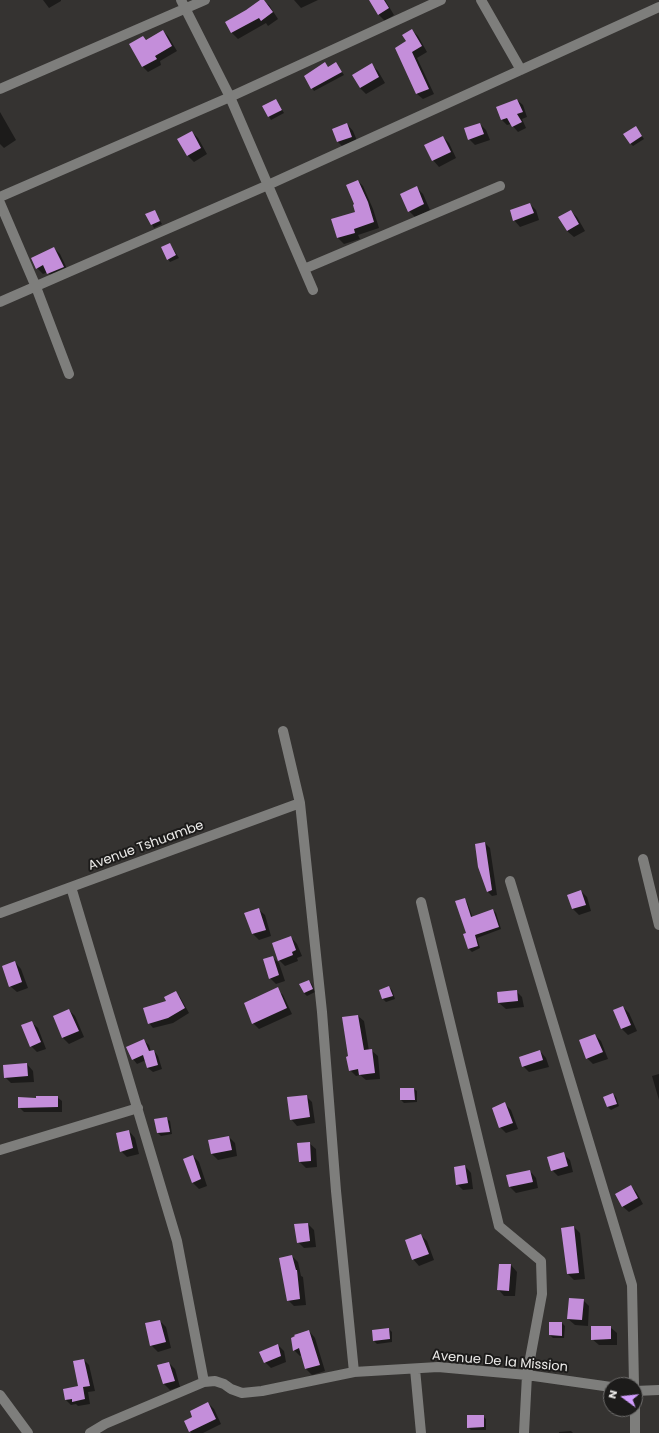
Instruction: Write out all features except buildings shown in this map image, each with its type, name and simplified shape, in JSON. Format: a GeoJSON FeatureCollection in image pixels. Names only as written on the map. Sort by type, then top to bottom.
{"type":"FeatureCollection","features":[{"type":"Feature","properties":{"kind":"street"},"geometry":{"type":"LineString","coordinates":[[0,89],[184,4],[204,0]]}},
{"type":"Feature","properties":{"kind":"street"},"geometry":{"type":"LineString","coordinates":[[0,197],[230,97],[441,0]]}},
{"type":"Feature","properties":{"kind":"street"},"geometry":{"type":"LineString","coordinates":[[481,0],[521,70]]}},
{"type":"Feature","properties":{"kind":"street"},"geometry":{"type":"LineString","coordinates":[[184,4],[230,97],[313,290]]}},
{"type":"Feature","properties":{"kind":"street"},"geometry":{"type":"LineString","coordinates":[[0,302],[268,186],[659,7]]}},
{"type":"Feature","properties":{"kind":"street"},"geometry":{"type":"LineString","coordinates":[[304,269],[500,186]]}},
{"type":"Feature","properties":{"kind":"street"},"geometry":{"type":"LineString","coordinates":[[0,203],[36,287],[69,374]]}},
{"type":"Feature","properties":{"kind":"street"},"geometry":{"type":"LineString","coordinates":[[283,731],[300,803],[322,1012],[336,1191],[354,1372]]}},
{"type":"Feature","properties":{"kind":"street","name":"Avenue Tshuambe"},"geometry":{"type":"LineString","coordinates":[[0,913],[300,803]]}},
{"type":"Feature","properties":{"kind":"street"},"geometry":{"type":"LineString","coordinates":[[643,859],[659,925]]}},
{"type":"Feature","properties":{"kind":"street"},"geometry":{"type":"LineString","coordinates":[[510,881],[632,1285],[634,1377]]}},
{"type":"Feature","properties":{"kind":"street"},"geometry":{"type":"LineString","coordinates":[[71,887],[177,1241],[204,1382]]}},
{"type":"Feature","properties":{"kind":"street"},"geometry":{"type":"LineString","coordinates":[[421,902],[499,1226],[541,1261],[542,1294],[527,1375],[524,1433]]}},
{"type":"Feature","properties":{"kind":"street"},"geometry":{"type":"LineString","coordinates":[[0,1150],[138,1108]]}},
{"type":"Feature","properties":{"kind":"street","name":"Avenue De la Mission"},"geometry":{"type":"LineString","coordinates":[[90,1433],[106,1424],[204,1382],[215,1381],[242,1393],[262,1391],[354,1372],[438,1367],[527,1375],[603,1386]]}},
{"type":"Feature","properties":{"kind":"street"},"geometry":{"type":"LineString","coordinates":[[415,1369],[421,1433]]}},
{"type":"Feature","properties":{"kind":"street"},"geometry":{"type":"LineString","coordinates":[[643,1391],[659,1390]]}},
{"type":"Feature","properties":{"kind":"street"},"geometry":{"type":"LineString","coordinates":[[0,1395],[28,1433]]}},
{"type":"Feature","properties":{"kind":"street"},"geometry":{"type":"LineString","coordinates":[[635,1417],[636,1433]]}}]}
